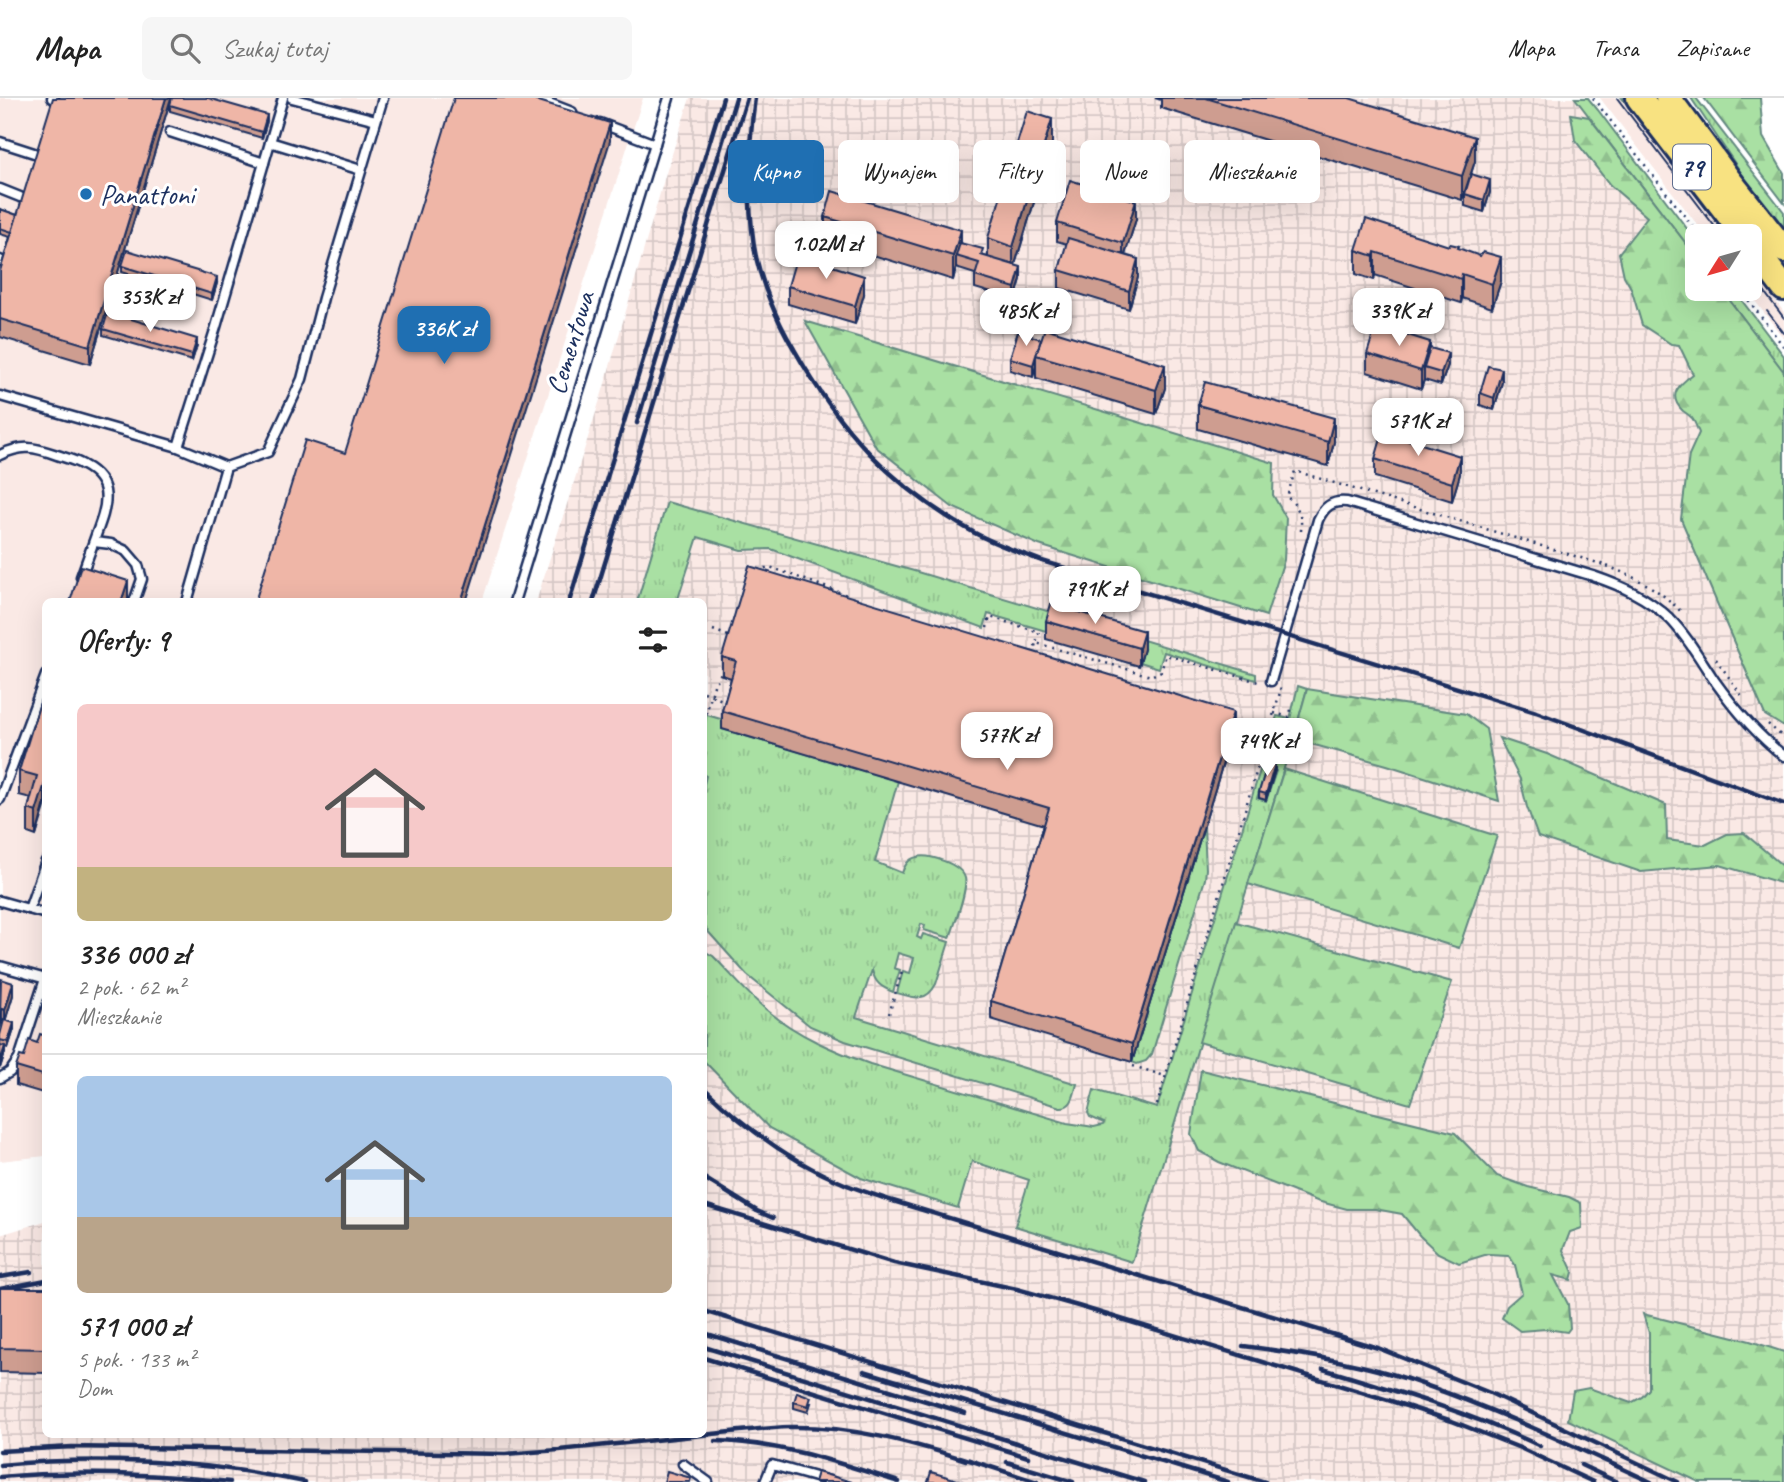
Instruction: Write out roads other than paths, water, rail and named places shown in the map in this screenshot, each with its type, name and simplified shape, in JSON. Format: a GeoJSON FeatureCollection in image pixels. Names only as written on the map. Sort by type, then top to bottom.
{"type":"FeatureCollection","features":[{"type":"Feature","properties":{"kind":"main road","name":"79"},"geometry":{"type":"LineString","coordinates":[[1639,98],[1736,224]]}},
{"type":"Feature","properties":{"kind":"main road","name":"79"},"geometry":{"type":"LineString","coordinates":[[1668,98],[1784,250]]}},
{"type":"Feature","properties":{"kind":"main road"},"geometry":{"type":"LineString","coordinates":[[1762,259],[1784,288]]}},
{"type":"Feature","properties":{"kind":"lane"},"geometry":{"type":"LineString","coordinates":[[178,447],[283,98]]}},
{"type":"Feature","properties":{"kind":"lane"},"geometry":{"type":"LineString","coordinates":[[292,98],[376,120]]}},
{"type":"Feature","properties":{"kind":"lane"},"geometry":{"type":"LineString","coordinates":[[0,396],[178,447],[226,467],[268,452],[302,379],[323,298],[383,98]]}},
{"type":"Feature","properties":{"kind":"lane"},"geometry":{"type":"LineString","coordinates":[[536,98],[583,116]]}},
{"type":"Feature","properties":{"kind":"lane","name":"Cementowa"},"geometry":{"type":"LineString","coordinates":[[515,598],[669,98]]}},
{"type":"Feature","properties":{"kind":"lane"},"geometry":{"type":"LineString","coordinates":[[595,121],[655,144]]}},
{"type":"Feature","properties":{"kind":"lane"},"geometry":{"type":"LineString","coordinates":[[170,132],[264,163]]}},
{"type":"Feature","properties":{"kind":"lane"},"geometry":{"type":"LineString","coordinates":[[0,142],[34,153]]}},
{"type":"Feature","properties":{"kind":"lane"},"geometry":{"type":"LineString","coordinates":[[270,142],[361,170]]}},
{"type":"Feature","properties":{"kind":"lane"},"geometry":{"type":"LineString","coordinates":[[0,189],[20,197]]}},
{"type":"Feature","properties":{"kind":"lane"},"geometry":{"type":"LineString","coordinates":[[0,455],[18,447],[34,447],[83,464],[103,482],[107,495],[106,508],[76,590]]}},
{"type":"Feature","properties":{"kind":"lane"},"geometry":{"type":"LineString","coordinates":[[188,598],[226,467]]}},
{"type":"Feature","properties":{"kind":"lane"},"geometry":{"type":"LineString","coordinates":[[1270,683],[1318,520],[1324,509],[1331,504],[1347,502],[1615,583],[1640,596],[1678,627],[1730,701],[1761,736],[1784,756]]}},
{"type":"Feature","properties":{"kind":"lane"},"geometry":{"type":"LineString","coordinates":[[94,542],[111,544],[127,551],[138,565],[142,579],[135,598]]}},
{"type":"Feature","properties":{"kind":"lane"},"geometry":{"type":"LineString","coordinates":[[0,799],[42,685]]}},
{"type":"Feature","properties":{"kind":"lane"},"geometry":{"type":"LineString","coordinates":[[29,909],[42,873]]}},
{"type":"Feature","properties":{"kind":"lane"},"geometry":{"type":"LineString","coordinates":[[0,901],[42,913]]}},
{"type":"Feature","properties":{"kind":"lane"},"geometry":{"type":"LineString","coordinates":[[0,967],[42,978]]}},
{"type":"Feature","properties":{"kind":"lane"},"geometry":{"type":"LineString","coordinates":[[0,1078],[10,1072],[19,1059],[42,988]]}},
{"type":"Feature","properties":{"kind":"lane"},"geometry":{"type":"LineString","coordinates":[[683,1464],[708,1482]]}},
{"type":"Feature","properties":{"kind":"lane"},"geometry":{"type":"LineString","coordinates":[[765,1482],[772,1465],[833,1482]]}},
{"type":"Feature","properties":{"kind":"tram line"},"geometry":{"type":"LineString","coordinates":[[1617,98],[1713,224]]}},
{"type":"Feature","properties":{"kind":"tram line"},"geometry":{"type":"LineString","coordinates":[[1762,289],[1784,318]]}},
{"type":"Feature","properties":{"kind":"tram line"},"geometry":{"type":"LineString","coordinates":[[1767,311],[1784,333]]}},
{"type":"Feature","properties":{"kind":"railway"},"geometry":{"type":"LineString","coordinates":[[570,598],[723,98]]}},
{"type":"Feature","properties":{"kind":"railway"},"geometry":{"type":"LineString","coordinates":[[637,423],[736,98]]}},
{"type":"Feature","properties":{"kind":"railway"},"geometry":{"type":"LineString","coordinates":[[594,598],[747,98]]}},
{"type":"Feature","properties":{"kind":"railway"},"geometry":{"type":"LineString","coordinates":[[755,98],[749,172],[750,209],[754,246],[764,286],[788,338],[830,405],[870,454],[917,496],[973,532],[1042,561],[1536,712],[1784,804]]}},
{"type":"Feature","properties":{"kind":"railway"},"geometry":{"type":"LineString","coordinates":[[707,1091],[771,1143],[808,1166],[847,1185],[1378,1348],[1490,1393],[1678,1482]]}},
{"type":"Feature","properties":{"kind":"railway"},"geometry":{"type":"LineString","coordinates":[[707,1180],[773,1218]]}},
{"type":"Feature","properties":{"kind":"railway"},"geometry":{"type":"LineString","coordinates":[[707,1206],[894,1263],[1017,1289],[1078,1306],[1388,1400],[1452,1421],[1520,1448],[1593,1482]]}},
{"type":"Feature","properties":{"kind":"railway"},"geometry":{"type":"LineString","coordinates":[[0,1277],[31,1272]]}},
{"type":"Feature","properties":{"kind":"railway"},"geometry":{"type":"LineString","coordinates":[[0,1289],[42,1281]]}},
{"type":"Feature","properties":{"kind":"railway"},"geometry":{"type":"LineString","coordinates":[[707,1312],[1265,1482]]}},
{"type":"Feature","properties":{"kind":"railway"},"geometry":{"type":"LineString","coordinates":[[707,1334],[965,1413]]}},
{"type":"Feature","properties":{"kind":"railway"},"geometry":{"type":"LineString","coordinates":[[1243,1346],[1339,1361],[1395,1375],[1493,1411],[1651,1482]]}},
{"type":"Feature","properties":{"kind":"railway"},"geometry":{"type":"LineString","coordinates":[[707,1348],[1144,1482]]}},
{"type":"Feature","properties":{"kind":"railway"},"geometry":{"type":"LineString","coordinates":[[707,1359],[1028,1457]]}},
{"type":"Feature","properties":{"kind":"railway"},"geometry":{"type":"LineString","coordinates":[[1323,1369],[1460,1413],[1540,1446]]}},
{"type":"Feature","properties":{"kind":"railway"},"geometry":{"type":"LineString","coordinates":[[864,1371],[1228,1482]]}},
{"type":"Feature","properties":{"kind":"railway"},"geometry":{"type":"LineString","coordinates":[[707,1435],[790,1427],[835,1429],[902,1441],[966,1460]]}},
{"type":"Feature","properties":{"kind":"railway"},"geometry":{"type":"LineString","coordinates":[[0,1451],[72,1447],[505,1454],[674,1438]]}},
{"type":"Feature","properties":{"kind":"railway"},"geometry":{"type":"LineString","coordinates":[[716,1441],[786,1449],[899,1482]]}},
{"type":"Feature","properties":{"kind":"railway"},"geometry":{"type":"LineString","coordinates":[[960,1457],[1037,1482]]}},
{"type":"Feature","properties":{"kind":"railway"},"geometry":{"type":"LineString","coordinates":[[0,1465],[58,1461],[148,1462],[208,1466],[305,1482]]}},
{"type":"Feature","properties":{"kind":"railway"},"geometry":{"type":"LineString","coordinates":[[1007,1462],[1073,1482]]}},
{"type":"Feature","properties":{"kind":"railway"},"geometry":{"type":"LineString","coordinates":[[1581,1465],[1617,1482]]}},
{"type":"Feature","properties":{"kind":"railway"},"geometry":{"type":"LineString","coordinates":[[0,1477],[115,1474],[230,1482]]}},
{"type":"Feature","properties":{"kind":"place","name":"Panattoni"},"geometry":{"type":"Point","coordinates":[86,194]}}]}
